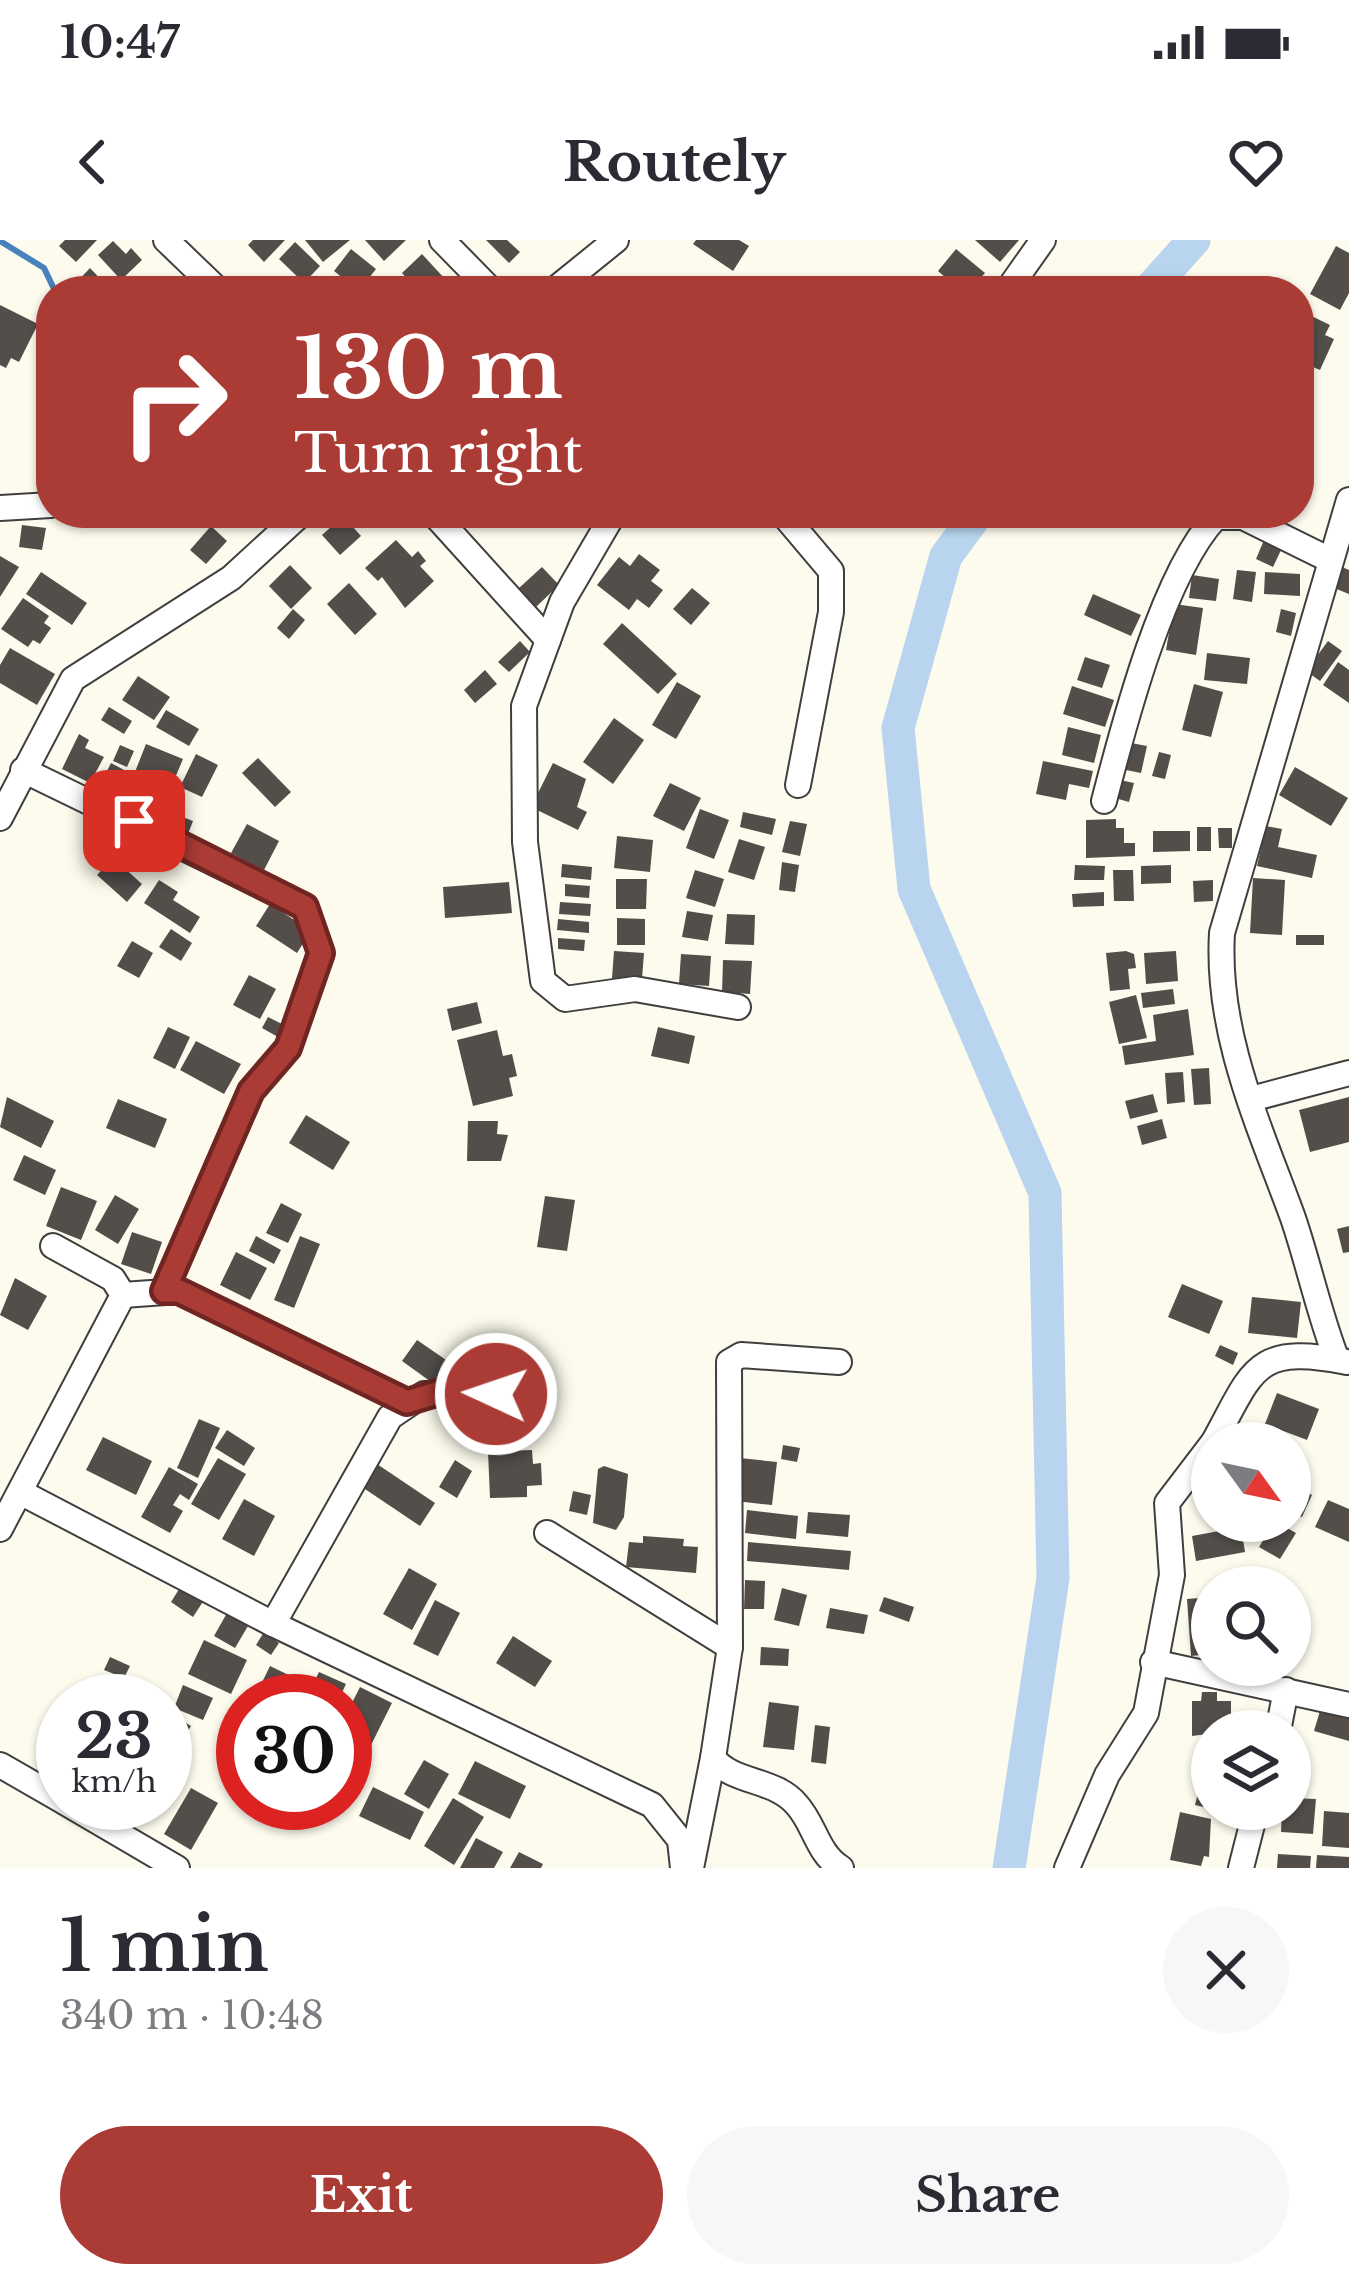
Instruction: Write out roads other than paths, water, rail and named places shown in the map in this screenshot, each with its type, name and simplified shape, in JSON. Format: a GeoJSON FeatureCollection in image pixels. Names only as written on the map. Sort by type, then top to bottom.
{"type":"FeatureCollection","features":[{"type":"Feature","properties":{"kind":"street"},"geometry":{"type":"LineString","coordinates":[[166,240],[203,276]]}},
{"type":"Feature","properties":{"kind":"street"},"geometry":{"type":"LineString","coordinates":[[442,240],[477,276]]}},
{"type":"Feature","properties":{"kind":"street"},"geometry":{"type":"LineString","coordinates":[[572,276],[616,240]]}},
{"type":"Feature","properties":{"kind":"street"},"geometry":{"type":"LineString","coordinates":[[1018,276],[1043,240]]}},
{"type":"Feature","properties":{"kind":"street"},"geometry":{"type":"LineString","coordinates":[[1223,1422],[1244,1379],[1259,1363],[1274,1356],[1343,1361],[1227,1030],[1220,972],[1222,933],[1349,500]]}},
{"type":"Feature","properties":{"kind":"street"},"geometry":{"type":"LineString","coordinates":[[0,508],[36,507]]}},
{"type":"Feature","properties":{"kind":"street"},"geometry":{"type":"LineString","coordinates":[[0,818],[73,680],[231,578],[286,528]]}},
{"type":"Feature","properties":{"kind":"street"},"geometry":{"type":"LineString","coordinates":[[447,528],[548,640]]}},
{"type":"Feature","properties":{"kind":"street"},"geometry":{"type":"LineString","coordinates":[[605,528],[562,602],[524,706],[522,793],[543,981],[565,999],[635,989],[739,1007]]}},
{"type":"Feature","properties":{"kind":"street"},"geometry":{"type":"LineString","coordinates":[[795,528],[831,571],[831,612],[798,785]]}},
{"type":"Feature","properties":{"kind":"street"},"geometry":{"type":"LineString","coordinates":[[1104,800],[1156,629],[1207,528]]}},
{"type":"Feature","properties":{"kind":"street"},"geometry":{"type":"LineString","coordinates":[[1263,528],[1330,560]]}},
{"type":"Feature","properties":{"kind":"street"},"geometry":{"type":"LineString","coordinates":[[23,770],[305,907],[321,953],[288,1048],[251,1091],[164,1291]]}},
{"type":"Feature","properties":{"kind":"street"},"geometry":{"type":"LineString","coordinates":[[1251,1099],[1349,1073]]}},
{"type":"Feature","properties":{"kind":"street"},"geometry":{"type":"LineString","coordinates":[[53,1246],[113,1280],[123,1295]]}},
{"type":"Feature","properties":{"kind":"street"},"geometry":{"type":"LineString","coordinates":[[123,1295],[179,1291],[407,1402]]}},
{"type":"Feature","properties":{"kind":"street"},"geometry":{"type":"LineString","coordinates":[[0,1529],[123,1295]]}},
{"type":"Feature","properties":{"kind":"street"},"geometry":{"type":"LineString","coordinates":[[687,1868],[713,1758],[730,1647],[729,1362],[741,1355],[838,1362]]}},
{"type":"Feature","properties":{"kind":"street"},"geometry":{"type":"LineString","coordinates":[[273,1624],[390,1418],[407,1402],[446,1390],[496,1394]]}},
{"type":"Feature","properties":{"kind":"street"},"geometry":{"type":"LineString","coordinates":[[1067,1868],[1107,1775],[1146,1713],[1172,1575],[1167,1503],[1191,1472]]}},
{"type":"Feature","properties":{"kind":"street"},"geometry":{"type":"LineString","coordinates":[[20,1492],[273,1624],[652,1805],[680,1840],[687,1868]]}},
{"type":"Feature","properties":{"kind":"street"},"geometry":{"type":"LineString","coordinates":[[547,1533],[730,1647]]}},
{"type":"Feature","properties":{"kind":"street"},"geometry":{"type":"LineString","coordinates":[[1153,1662],[1349,1705]]}},
{"type":"Feature","properties":{"kind":"street"},"geometry":{"type":"LineString","coordinates":[[1282,1710],[1286,1690]]}},
{"type":"Feature","properties":{"kind":"street"},"geometry":{"type":"LineString","coordinates":[[713,1758],[721,1768],[776,1788],[797,1804],[828,1860],[841,1868]]}},
{"type":"Feature","properties":{"kind":"street"},"geometry":{"type":"LineString","coordinates":[[0,1765],[36,1786]]}},
{"type":"Feature","properties":{"kind":"street"},"geometry":{"type":"LineString","coordinates":[[112,1830],[177,1868]]}},
{"type":"Feature","properties":{"kind":"street"},"geometry":{"type":"LineString","coordinates":[[1241,1868],[1251,1830]]}},
{"type":"Feature","properties":{"kind":"waterway"},"geometry":{"type":"LineString","coordinates":[[1162,276],[1194,240]]}},
{"type":"Feature","properties":{"kind":"waterway"},"geometry":{"type":"LineString","coordinates":[[0,241],[44,268],[48,276]]}},
{"type":"Feature","properties":{"kind":"waterway"},"geometry":{"type":"LineString","coordinates":[[967,528],[946,556],[898,728],[914,889],[1045,1193],[1053,1578],[1009,1868]]}}]}
